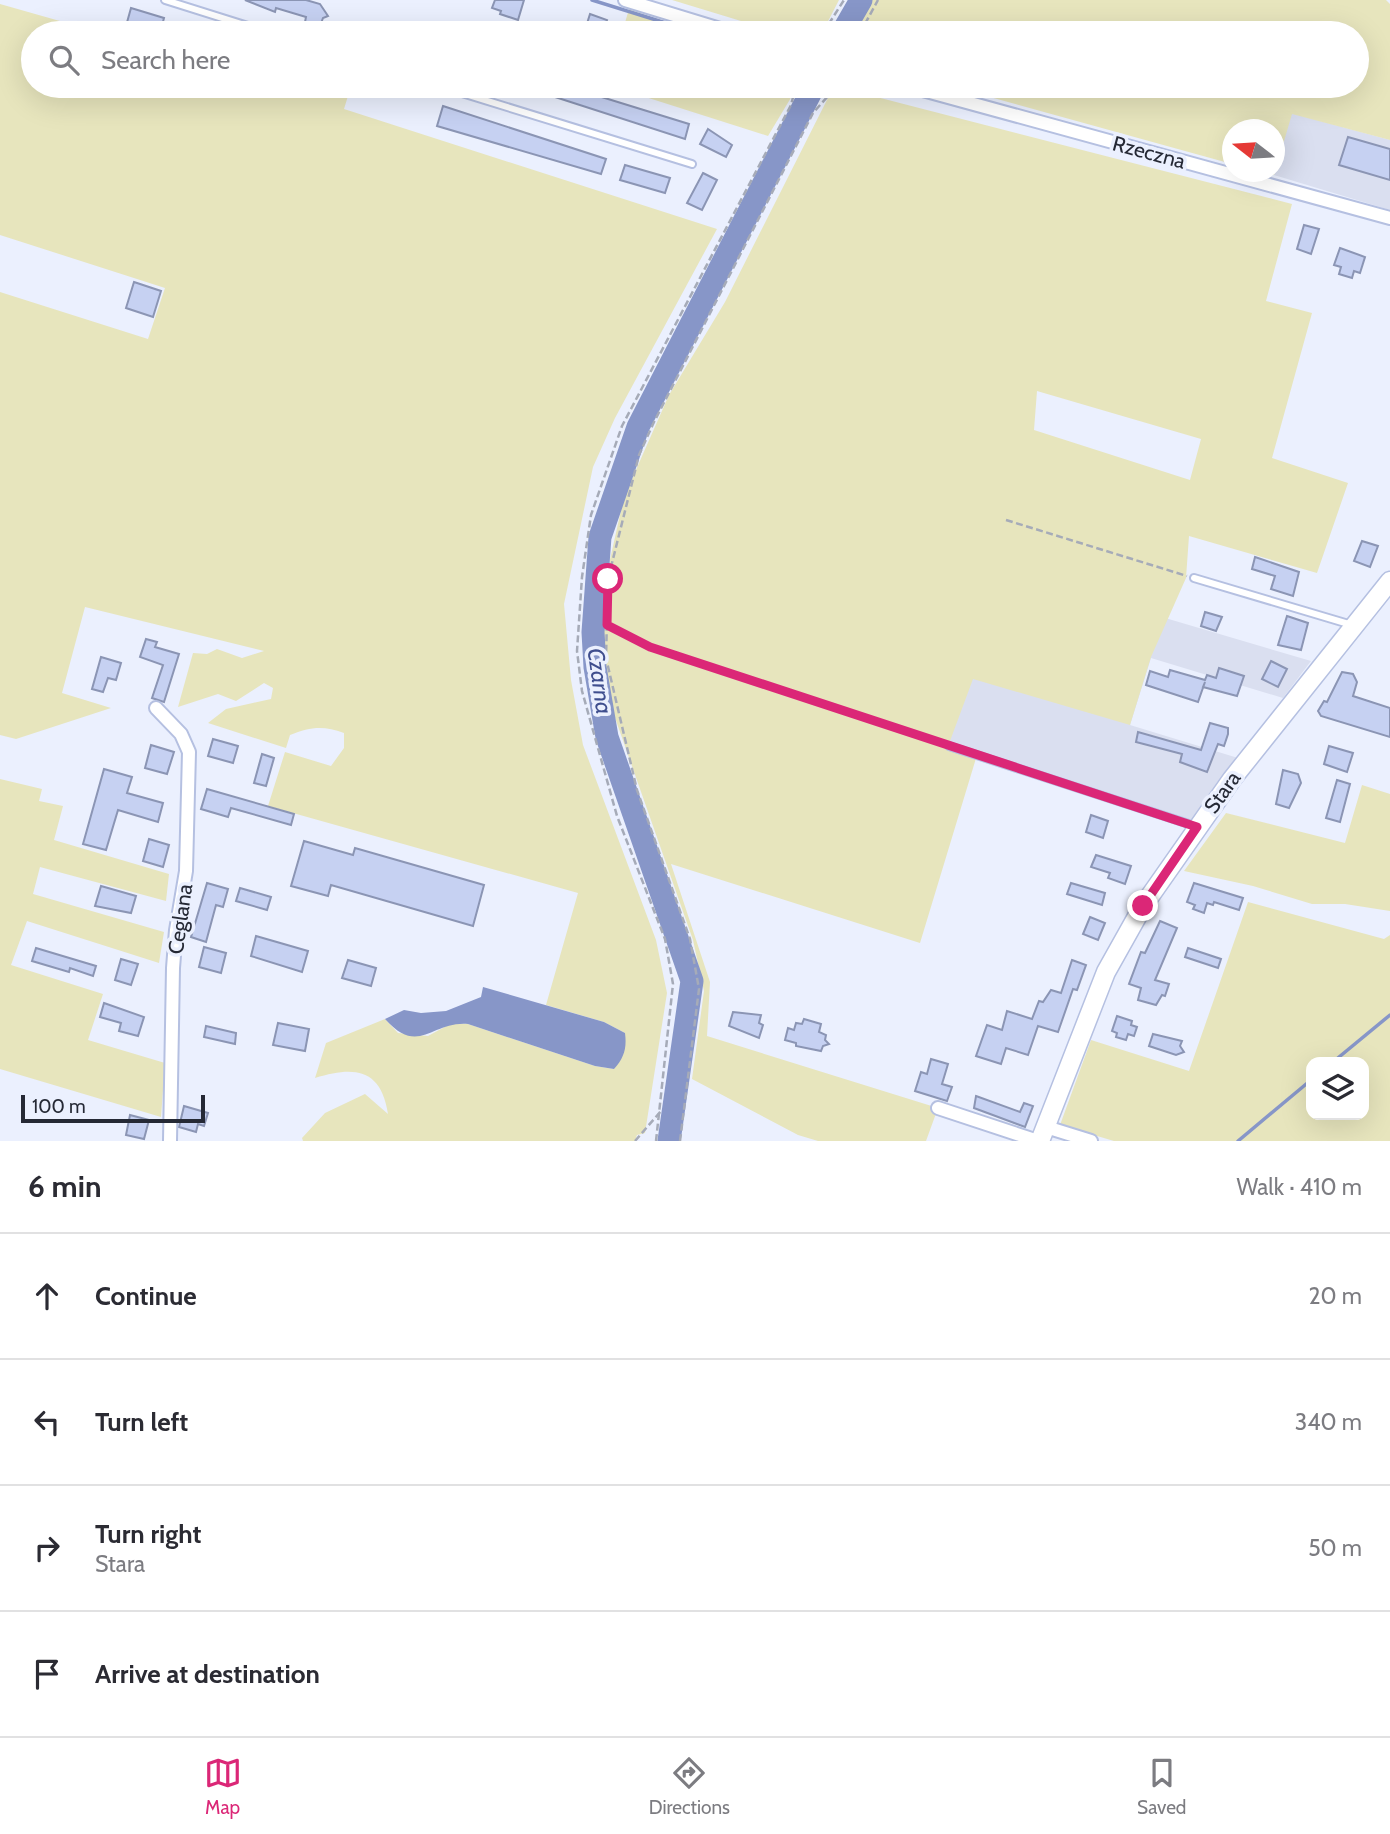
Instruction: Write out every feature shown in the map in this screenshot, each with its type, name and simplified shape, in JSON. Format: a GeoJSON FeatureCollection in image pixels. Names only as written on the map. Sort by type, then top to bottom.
{"type":"FeatureCollection","features":[{"type":"Feature","properties":{"kind":"street"},"geometry":{"type":"LineString","coordinates":[[625,0],[694,21]]}},
{"type":"Feature","properties":{"kind":"street","name":"Rzeczna"},"geometry":{"type":"LineString","coordinates":[[952,98],[1390,218]]}},
{"type":"Feature","properties":{"kind":"street","name":"Stara"},"geometry":{"type":"LineString","coordinates":[[1041,1136],[1106,972],[1143,906],[1197,827],[1272,727],[1390,581]]}},
{"type":"Feature","properties":{"kind":"street","name":"Ceglana"},"geometry":{"type":"LineString","coordinates":[[156,708],[181,734],[189,752],[186,871],[173,968],[170,1141]]}},
{"type":"Feature","properties":{"kind":"street"},"geometry":{"type":"LineString","coordinates":[[937,1108],[1041,1136],[1091,1141]]}},
{"type":"Feature","properties":{"kind":"lane"},"geometry":{"type":"LineString","coordinates":[[165,0],[232,21]]}},
{"type":"Feature","properties":{"kind":"lane"},"geometry":{"type":"LineString","coordinates":[[478,98],[692,164]]}},
{"type":"Feature","properties":{"kind":"lane"},"geometry":{"type":"LineString","coordinates":[[1194,578],[1354,626]]}},
{"type":"Feature","properties":{"kind":"lane"},"geometry":{"type":"LineString","coordinates":[[949,746],[1197,827]]}},
{"type":"Feature","properties":{"kind":"path"},"geometry":{"type":"LineString","coordinates":[[831,21],[845,0]]}},
{"type":"Feature","properties":{"kind":"path"},"geometry":{"type":"LineString","coordinates":[[867,21],[878,0]]}},
{"type":"Feature","properties":{"kind":"path"},"geometry":{"type":"LineString","coordinates":[[656,1141],[673,984],[665,939],[617,816],[582,691],[577,651],[582,577],[591,515],[622,426],[792,106],[794,98]]}},
{"type":"Feature","properties":{"kind":"path"},"geometry":{"type":"LineString","coordinates":[[680,1141],[699,989],[690,939],[637,790],[618,717],[606,658],[608,579],[639,455],[802,133],[827,98]]}},
{"type":"Feature","properties":{"kind":"path"},"geometry":{"type":"LineString","coordinates":[[1006,520],[1194,578]]}},
{"type":"Feature","properties":{"kind":"path"},"geometry":{"type":"LineString","coordinates":[[607,625],[650,647],[949,746]]}},
{"type":"Feature","properties":{"kind":"path"},"geometry":{"type":"LineString","coordinates":[[635,1141],[644,1126],[661,1111]]}},
{"type":"Feature","properties":{"kind":"shaded area"},"geometry":{"type":"Polygon","coordinates":[[[672,0],[839,0],[828,21],[741,21],[672,0]]]}},
{"type":"Feature","properties":{"kind":"shaded area"},"geometry":{"type":"Polygon","coordinates":[[[871,0],[1386,0],[1390,4],[1390,140],[1292,114],[1285,138],[1285,119],[1222,119],[1222,161],[993,98],[1369,98],[1369,21],[859,21],[871,0]]]}},
{"type":"Feature","properties":{"kind":"shaded area"},"geometry":{"type":"Polygon","coordinates":[[[0,4],[60,21],[21,21],[21,98],[347,98],[344,109],[717,229],[615,418],[593,467],[564,604],[571,680],[583,745],[656,940],[667,993],[645,1133],[637,1135],[635,1141],[303,1141],[302,1138],[325,1113],[365,1094],[388,1114],[379,1087],[364,1074],[342,1072],[315,1078],[326,1043],[385,1019],[398,1033],[428,1036],[452,1023],[468,1024],[595,1066],[614,1069],[625,1033],[604,1022],[546,1005],[578,893],[268,806],[285,752],[331,766],[344,748],[344,733],[323,728],[304,730],[290,735],[286,748],[208,723],[226,709],[271,699],[273,688],[264,683],[236,701],[218,694],[178,707],[193,653],[207,654],[217,649],[242,658],[264,651],[85,607],[62,693],[111,708],[16,739],[0,735],[0,292],[148,339],[165,288],[0,235],[0,4]]]}},
{"type":"Feature","properties":{"kind":"shaded area"},"geometry":{"type":"Polygon","coordinates":[[[629,9],[662,21],[626,21],[629,9]]]}},
{"type":"Feature","properties":{"kind":"shaded area"},"geometry":{"type":"Polygon","coordinates":[[[649,98],[791,98],[768,136],[649,98]]]}},
{"type":"Feature","properties":{"kind":"shaded area"},"geometry":{"type":"Polygon","coordinates":[[[828,98],[881,98],[1292,204],[1266,301],[1312,313],[1272,458],[1348,483],[1317,573],[1189,536],[1186,578],[1151,657],[1130,725],[973,679],[950,741],[977,755],[920,943],[671,864],[710,982],[707,1036],[938,1108],[926,1141],[818,1141],[798,1135],[692,1079],[704,991],[693,940],[613,712],[601,643],[607,573],[624,497],[669,395],[725,302],[828,98]],[[1037,391],[1034,430],[1190,480],[1201,439],[1037,391]]]}},
{"type":"Feature","properties":{"kind":"shaded area"},"geometry":{"type":"Polygon","coordinates":[[[1291,113],[1390,140],[1390,210],[1285,178],[1285,135],[1291,113]]]}},
{"type":"Feature","properties":{"kind":"shaded area"},"geometry":{"type":"Polygon","coordinates":[[[890,537],[1311,661],[1283,698],[1151,658],[1130,725],[1238,758],[1192,820],[950,741],[890,537]]]}},
{"type":"Feature","properties":{"kind":"shaded area"},"geometry":{"type":"Polygon","coordinates":[[[0,779],[42,789],[39,801],[63,806],[54,840],[169,874],[166,901],[40,867],[33,894],[164,932],[159,963],[27,921],[11,965],[103,994],[88,1040],[165,1063],[161,1117],[0,1069],[0,779]]]}},
{"type":"Feature","properties":{"kind":"shaded area"},"geometry":{"type":"Polygon","coordinates":[[[1362,785],[1390,794],[1390,911],[1345,904],[1312,904],[1253,886],[1184,871],[1226,813],[1345,843],[1362,785]]]}},
{"type":"Feature","properties":{"kind":"shaded area"},"geometry":{"type":"Polygon","coordinates":[[[1248,902],[1384,939],[1390,935],[1390,1141],[1114,1141],[1060,1125],[1091,1040],[1189,1071],[1248,902]]]}},
{"type":"Feature","properties":{"kind":"water"},"geometry":{"type":"Polygon","coordinates":[[[483,987],[604,1022],[625,1033],[622,1057],[614,1069],[595,1066],[468,1024],[455,1024],[416,1036],[397,1030],[385,1019],[404,1010],[421,1013],[446,1011],[481,997],[483,987]]]}},
{"type":"Feature","properties":{"kind":"building"},"geometry":{"type":"Polygon","coordinates":[[[245,0],[306,0],[320,4],[328,16],[322,21],[305,21],[306,17],[276,8],[275,12],[245,0]]]}},
{"type":"Feature","properties":{"kind":"building"},"geometry":{"type":"Polygon","coordinates":[[[495,0],[524,0],[518,20],[492,8],[495,0]]]}},
{"type":"Feature","properties":{"kind":"building"},"geometry":{"type":"Polygon","coordinates":[[[131,8],[164,18],[163,21],[127,21],[131,8]]]}},
{"type":"Feature","properties":{"kind":"building"},"geometry":{"type":"Polygon","coordinates":[[[590,14],[607,20],[607,21],[588,21],[590,14]]]}},
{"type":"Feature","properties":{"kind":"building"},"geometry":{"type":"Polygon","coordinates":[[[558,98],[605,98],[689,124],[685,139],[558,98]]]}},
{"type":"Feature","properties":{"kind":"building"},"geometry":{"type":"Polygon","coordinates":[[[443,106],[606,159],[601,174],[437,126],[443,106]]]}},
{"type":"Feature","properties":{"kind":"building"},"geometry":{"type":"Polygon","coordinates":[[[708,129],[732,145],[726,157],[700,144],[708,129]]]}},
{"type":"Feature","properties":{"kind":"building"},"geometry":{"type":"Polygon","coordinates":[[[1348,137],[1390,149],[1390,180],[1339,165],[1348,137]]]}},
{"type":"Feature","properties":{"kind":"building"},"geometry":{"type":"Polygon","coordinates":[[[625,165],[670,178],[665,193],[620,180],[625,165]]]}},
{"type":"Feature","properties":{"kind":"building"},"geometry":{"type":"Polygon","coordinates":[[[703,173],[717,180],[702,210],[687,203],[703,173]]]}},
{"type":"Feature","properties":{"kind":"building"},"geometry":{"type":"Polygon","coordinates":[[[1304,225],[1319,229],[1311,254],[1297,249],[1304,225]]]}},
{"type":"Feature","properties":{"kind":"building"},"geometry":{"type":"Polygon","coordinates":[[[1340,248],[1365,257],[1360,273],[1354,271],[1352,278],[1339,274],[1341,267],[1334,265],[1340,248]]]}},
{"type":"Feature","properties":{"kind":"building"},"geometry":{"type":"Polygon","coordinates":[[[134,282],[161,291],[153,317],[126,308],[134,282]]]}},
{"type":"Feature","properties":{"kind":"building"},"geometry":{"type":"Polygon","coordinates":[[[1362,541],[1378,546],[1370,567],[1354,561],[1362,541]]]}},
{"type":"Feature","properties":{"kind":"building"},"geometry":{"type":"Polygon","coordinates":[[[1255,557],[1299,572],[1293,596],[1271,589],[1275,576],[1252,569],[1255,557]]]}},
{"type":"Feature","properties":{"kind":"building"},"geometry":{"type":"Polygon","coordinates":[[[1205,612],[1222,617],[1216,631],[1201,626],[1205,612]]]}},
{"type":"Feature","properties":{"kind":"building"},"geometry":{"type":"Polygon","coordinates":[[[1287,616],[1308,623],[1301,650],[1278,645],[1287,616]]]}},
{"type":"Feature","properties":{"kind":"building"},"geometry":{"type":"Polygon","coordinates":[[[146,639],[157,642],[155,647],[179,654],[164,702],[152,698],[163,665],[140,657],[146,639]]]}},
{"type":"Feature","properties":{"kind":"building"},"geometry":{"type":"Polygon","coordinates":[[[101,657],[121,663],[116,680],[108,678],[103,692],[92,689],[101,657]]]}},
{"type":"Feature","properties":{"kind":"building"},"geometry":{"type":"Polygon","coordinates":[[[1271,661],[1287,669],[1278,687],[1262,679],[1271,661]]]}},
{"type":"Feature","properties":{"kind":"building"},"geometry":{"type":"Polygon","coordinates":[[[1219,668],[1244,676],[1237,696],[1203,687],[1198,702],[1146,685],[1150,671],[1168,677],[1170,670],[1205,680],[1207,675],[1216,678],[1219,668]]]}},
{"type":"Feature","properties":{"kind":"building"},"geometry":{"type":"Polygon","coordinates":[[[1342,672],[1353,674],[1357,682],[1353,696],[1390,708],[1390,737],[1321,716],[1318,711],[1324,701],[1327,702],[1342,672]]]}},
{"type":"Feature","properties":{"kind":"building"},"geometry":{"type":"Polygon","coordinates":[[[1210,723],[1228,728],[1228,734],[1224,746],[1218,744],[1207,772],[1180,762],[1182,754],[1136,742],[1138,732],[1201,750],[1210,723]]]}},
{"type":"Feature","properties":{"kind":"building"},"geometry":{"type":"Polygon","coordinates":[[[213,739],[238,746],[233,763],[208,756],[213,739]]]}},
{"type":"Feature","properties":{"kind":"building"},"geometry":{"type":"Polygon","coordinates":[[[151,745],[174,752],[167,774],[145,768],[151,745]]]}},
{"type":"Feature","properties":{"kind":"building"},"geometry":{"type":"Polygon","coordinates":[[[1329,746],[1353,753],[1347,772],[1324,764],[1329,746]]]}},
{"type":"Feature","properties":{"kind":"building"},"geometry":{"type":"Polygon","coordinates":[[[262,754],[274,758],[266,786],[254,783],[262,754]]]}},
{"type":"Feature","properties":{"kind":"building"},"geometry":{"type":"Polygon","coordinates":[[[104,769],[132,777],[127,793],[163,803],[158,822],[118,810],[106,850],[83,844],[104,769]]]}},
{"type":"Feature","properties":{"kind":"building"},"geometry":{"type":"Polygon","coordinates":[[[1283,770],[1298,774],[1301,783],[1289,808],[1276,804],[1283,770]]]}},
{"type":"Feature","properties":{"kind":"building"},"geometry":{"type":"Polygon","coordinates":[[[1337,780],[1350,784],[1340,822],[1326,818],[1337,780]]]}},
{"type":"Feature","properties":{"kind":"building"},"geometry":{"type":"Polygon","coordinates":[[[207,789],[294,814],[291,825],[231,808],[228,817],[201,809],[207,789]]]}},
{"type":"Feature","properties":{"kind":"building"},"geometry":{"type":"Polygon","coordinates":[[[1091,815],[1108,821],[1103,838],[1086,832],[1091,815]]]}},
{"type":"Feature","properties":{"kind":"building"},"geometry":{"type":"Polygon","coordinates":[[[149,839],[169,845],[163,867],[143,861],[149,839]]]}},
{"type":"Feature","properties":{"kind":"building"},"geometry":{"type":"Polygon","coordinates":[[[304,841],[353,855],[355,848],[484,885],[473,926],[331,885],[328,896],[291,886],[304,841]]]}},
{"type":"Feature","properties":{"kind":"building"},"geometry":{"type":"Polygon","coordinates":[[[1096,855],[1131,866],[1125,884],[1108,878],[1110,873],[1091,867],[1096,855]]]}},
{"type":"Feature","properties":{"kind":"building"},"geometry":{"type":"Polygon","coordinates":[[[207,883],[228,889],[223,907],[216,905],[206,942],[191,937],[207,883]]]}},
{"type":"Feature","properties":{"kind":"building"},"geometry":{"type":"Polygon","coordinates":[[[1071,883],[1105,893],[1102,905],[1067,894],[1071,883]]]}},
{"type":"Feature","properties":{"kind":"building"},"geometry":{"type":"Polygon","coordinates":[[[1194,883],[1243,898],[1239,910],[1214,902],[1213,905],[1207,903],[1204,913],[1193,909],[1195,905],[1187,902],[1194,883]]]}},
{"type":"Feature","properties":{"kind":"building"},"geometry":{"type":"Polygon","coordinates":[[[101,886],[136,896],[131,913],[95,906],[101,886]]]}},
{"type":"Feature","properties":{"kind":"building"},"geometry":{"type":"Polygon","coordinates":[[[240,888],[271,897],[267,910],[236,901],[240,888]]]}},
{"type":"Feature","properties":{"kind":"building"},"geometry":{"type":"Polygon","coordinates":[[[1090,917],[1105,923],[1098,940],[1083,934],[1090,917]]]}},
{"type":"Feature","properties":{"kind":"building"},"geometry":{"type":"Polygon","coordinates":[[[1160,921],[1177,928],[1155,980],[1169,984],[1165,996],[1162,995],[1156,1005],[1138,1000],[1141,988],[1129,984],[1141,952],[1145,953],[1160,921]]]}},
{"type":"Feature","properties":{"kind":"building"},"geometry":{"type":"Polygon","coordinates":[[[256,936],[308,951],[302,972],[251,956],[256,936]]]}},
{"type":"Feature","properties":{"kind":"building"},"geometry":{"type":"Polygon","coordinates":[[[204,947],[226,953],[221,973],[199,967],[204,947]]]}},
{"type":"Feature","properties":{"kind":"building"},"geometry":{"type":"Polygon","coordinates":[[[36,948],[96,966],[93,976],[70,968],[69,972],[32,961],[36,948]]]}},
{"type":"Feature","properties":{"kind":"building"},"geometry":{"type":"Polygon","coordinates":[[[1188,948],[1221,959],[1218,968],[1185,957],[1188,948]]]}},
{"type":"Feature","properties":{"kind":"building"},"geometry":{"type":"Polygon","coordinates":[[[121,959],[138,964],[131,985],[115,980],[121,959]]]}},
{"type":"Feature","properties":{"kind":"building"},"geometry":{"type":"Polygon","coordinates":[[[348,960],[376,968],[371,986],[342,978],[348,960]]]}},
{"type":"Feature","properties":{"kind":"building"},"geometry":{"type":"Polygon","coordinates":[[[1072,960],[1086,965],[1077,990],[1073,989],[1058,1032],[1038,1026],[1028,1055],[1006,1048],[1001,1064],[976,1056],[987,1025],[1002,1030],[1007,1011],[1032,1019],[1039,1001],[1043,1002],[1051,990],[1061,993],[1072,960]]]}},
{"type":"Feature","properties":{"kind":"building"},"geometry":{"type":"Polygon","coordinates":[[[104,1003],[144,1017],[138,1036],[119,1031],[121,1023],[100,1017],[104,1003]]]}},
{"type":"Feature","properties":{"kind":"building"},"geometry":{"type":"Polygon","coordinates":[[[733,1012],[761,1015],[759,1023],[763,1025],[759,1038],[729,1026],[733,1012]]]}},
{"type":"Feature","properties":{"kind":"building"},"geometry":{"type":"Polygon","coordinates":[[[1117,1016],[1132,1021],[1131,1025],[1137,1027],[1134,1036],[1128,1034],[1126,1040],[1116,1037],[1117,1033],[1112,1031],[1117,1016]]]}},
{"type":"Feature","properties":{"kind":"building"},"geometry":{"type":"Polygon","coordinates":[[[804,1019],[821,1024],[819,1032],[826,1035],[825,1040],[829,1044],[823,1046],[821,1051],[796,1046],[796,1043],[785,1040],[788,1028],[794,1030],[796,1023],[802,1024],[804,1019]]]}},
{"type":"Feature","properties":{"kind":"building"},"geometry":{"type":"Polygon","coordinates":[[[278,1023],[309,1029],[305,1051],[273,1045],[278,1023]]]}},
{"type":"Feature","properties":{"kind":"building"},"geometry":{"type":"Polygon","coordinates":[[[206,1026],[236,1033],[235,1044],[204,1037],[206,1026]]]}},
{"type":"Feature","properties":{"kind":"building"},"geometry":{"type":"Polygon","coordinates":[[[1153,1034],[1182,1041],[1180,1046],[1184,1052],[1176,1055],[1149,1046],[1153,1034]]]}},
{"type":"Feature","properties":{"kind":"building"},"geometry":{"type":"Polygon","coordinates":[[[931,1059],[948,1064],[942,1084],[952,1087],[947,1101],[915,1091],[921,1072],[927,1074],[931,1059]]]}},
{"type":"Feature","properties":{"kind":"building"},"geometry":{"type":"Polygon","coordinates":[[[976,1096],[1020,1112],[1024,1103],[1033,1106],[1025,1127],[974,1108],[976,1096]]]}},
{"type":"Feature","properties":{"kind":"building"},"geometry":{"type":"Polygon","coordinates":[[[184,1106],[208,1113],[204,1126],[198,1124],[196,1132],[179,1127],[184,1106]]]}},
{"type":"Feature","properties":{"kind":"building"},"geometry":{"type":"Polygon","coordinates":[[[130,1115],[149,1120],[144,1139],[126,1135],[130,1115]]]}},
{"type":"Feature","properties":{"kind":"waterway"},"geometry":{"type":"LineString","coordinates":[[592,0],[659,21]]}},
{"type":"Feature","properties":{"kind":"waterway","name":"Czarna"},"geometry":{"type":"LineString","coordinates":[[849,21],[861,0]]}},
{"type":"Feature","properties":{"kind":"waterway","name":"Czarna"},"geometry":{"type":"LineString","coordinates":[[669,1141],[692,981],[607,737],[595,667],[593,632],[600,537],[638,427],[808,98]]}},
{"type":"Feature","properties":{"kind":"waterway"},"geometry":{"type":"LineString","coordinates":[[1339,1057],[1390,1015]]}},
{"type":"Feature","properties":{"kind":"waterway"},"geometry":{"type":"LineString","coordinates":[[1238,1141],[1306,1084]]}},
{"type":"Feature","properties":{"kind":"route"},"geometry":{"type":"LineString","coordinates":[[608,579],[607,625],[650,647],[1197,827],[1143,906]]}}]}
